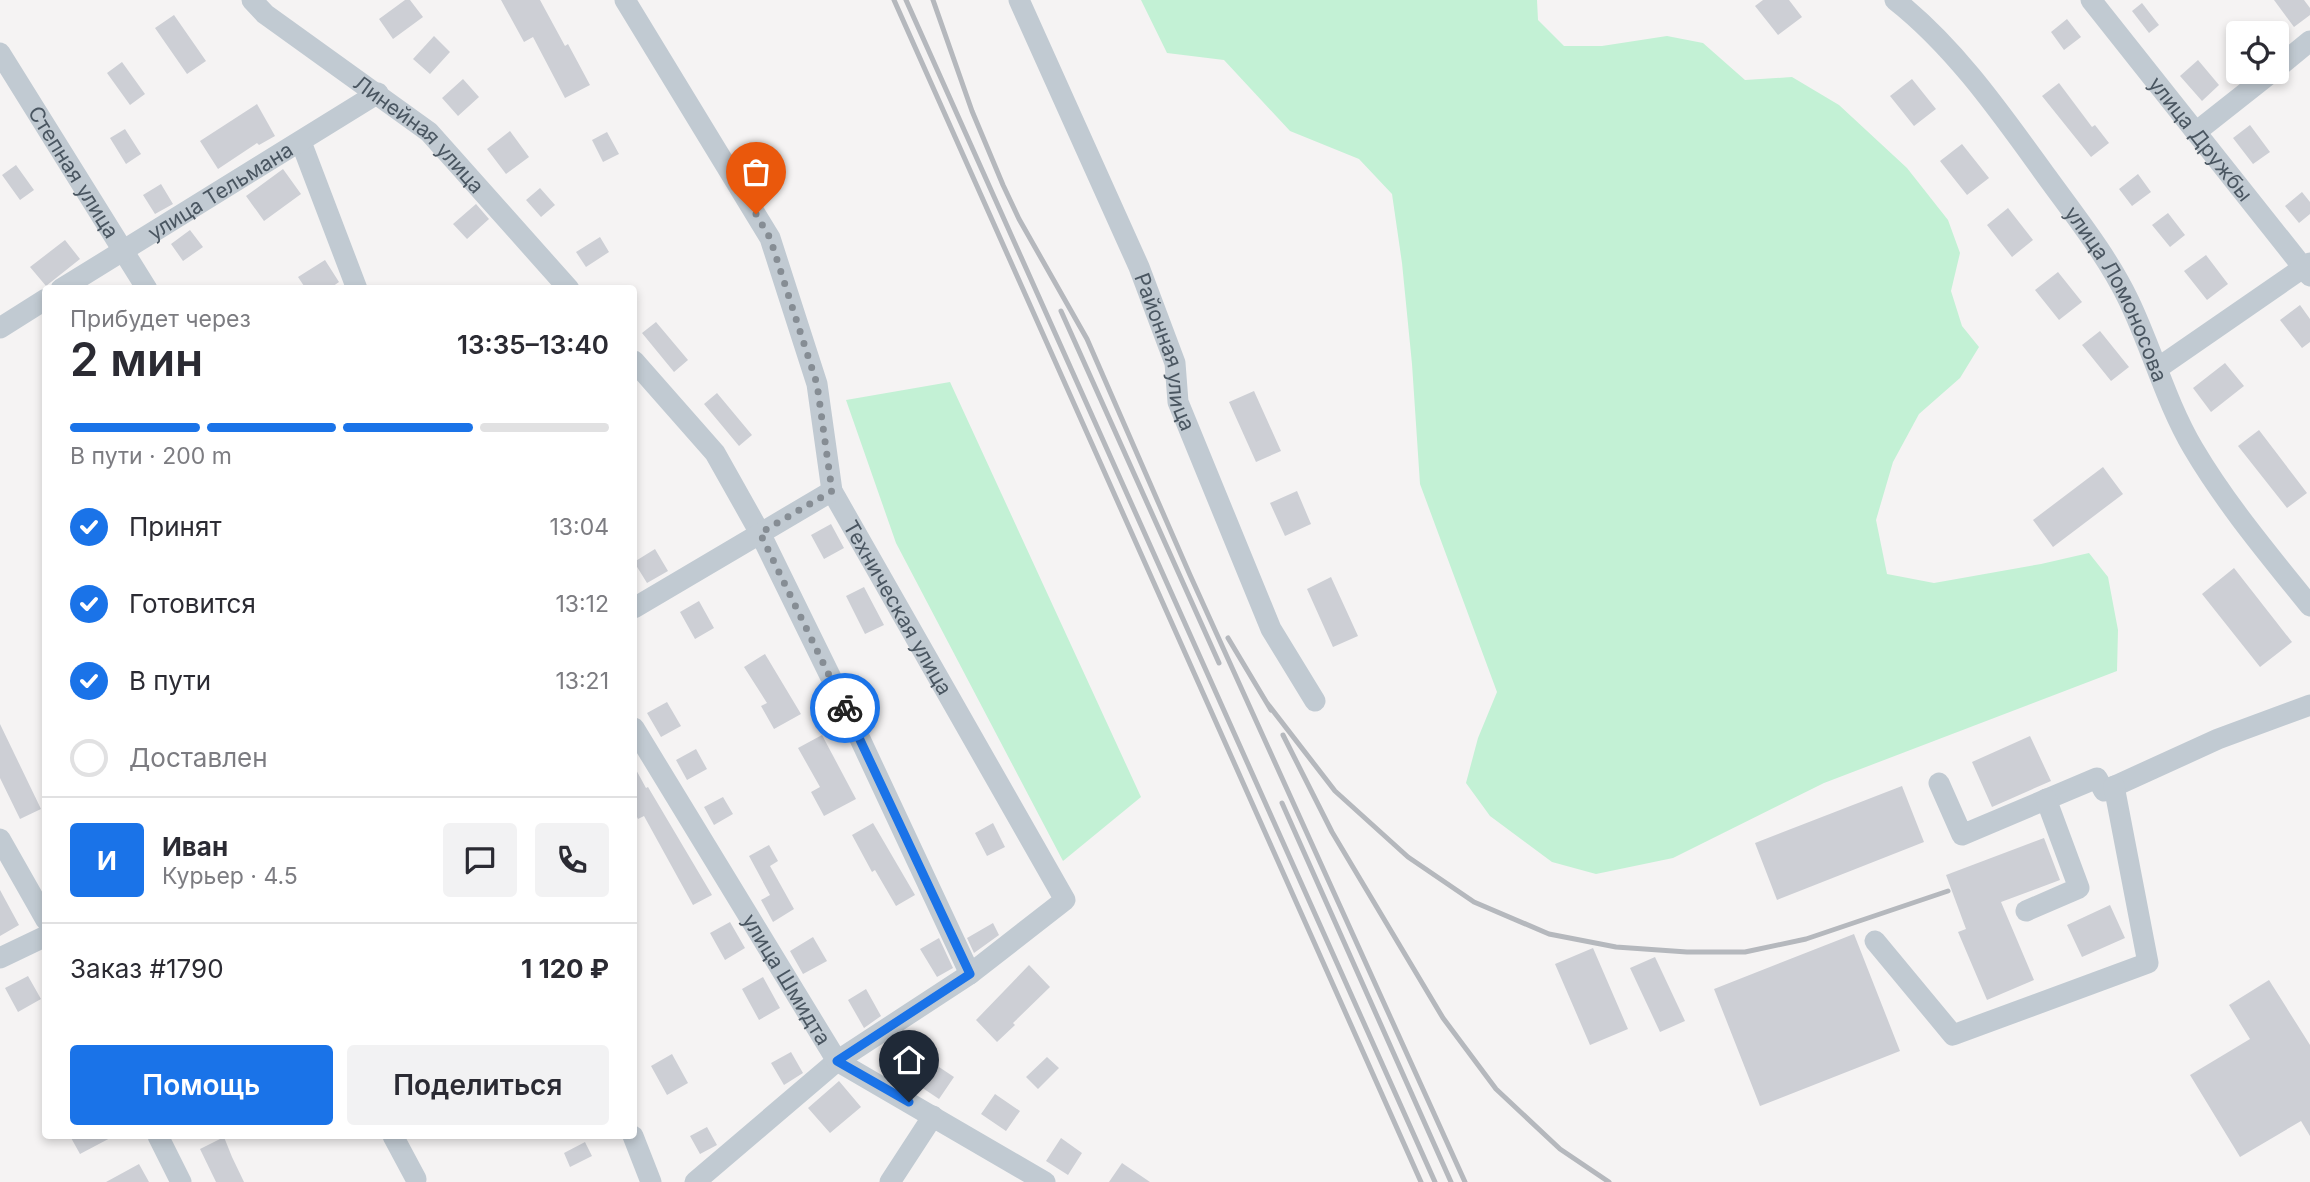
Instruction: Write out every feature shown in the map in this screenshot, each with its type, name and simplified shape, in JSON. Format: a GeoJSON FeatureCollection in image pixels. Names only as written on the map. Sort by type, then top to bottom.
{"type":"FeatureCollection","features":[{"type":"Feature","properties":{"kind":"street","name":"Линейная улица"},"geometry":{"type":"LineString","coordinates":[[252,0],[265,14],[429,132],[565,285]]}},
{"type":"Feature","properties":{"kind":"street","name":"Техническая улица"},"geometry":{"type":"LineString","coordinates":[[625,0],[770,238],[817,384],[832,491],[1065,900],[970,974]]}},
{"type":"Feature","properties":{"kind":"street","name":"Районная улица"},"geometry":{"type":"LineString","coordinates":[[1019,0],[1139,267],[1175,363],[1178,402],[1271,629],[1315,701]]}},
{"type":"Feature","properties":{"kind":"street","name":"улица Ломоносова"},"geometry":{"type":"LineString","coordinates":[[1895,0],[1916,16],[1956,58],[2007,123],[2099,251],[2128,300],[2191,445],[2216,484],[2310,606]]}},
{"type":"Feature","properties":{"kind":"street","name":"улица Дружбы"},"geometry":{"type":"LineString","coordinates":[[2092,0],[2308,269]]}},
{"type":"Feature","properties":{"kind":"street"},"geometry":{"type":"LineString","coordinates":[[2289,58],[2310,41]]}},
{"type":"Feature","properties":{"kind":"street","name":"Степная улица"},"geometry":{"type":"LineString","coordinates":[[0,54],[145,285]]}},
{"type":"Feature","properties":{"kind":"street"},"geometry":{"type":"LineString","coordinates":[[2196,132],[2257,84]]}},
{"type":"Feature","properties":{"kind":"street","name":"улица Тельмана"},"geometry":{"type":"LineString","coordinates":[[67,285],[378,93]]}},
{"type":"Feature","properties":{"kind":"street"},"geometry":{"type":"LineString","coordinates":[[301,142],[355,285]]}},
{"type":"Feature","properties":{"kind":"street"},"geometry":{"type":"LineString","coordinates":[[2158,368],[2308,269]]}},
{"type":"Feature","properties":{"kind":"street"},"geometry":{"type":"LineString","coordinates":[[0,328],[42,302]]}},
{"type":"Feature","properties":{"kind":"street"},"geometry":{"type":"LineString","coordinates":[[637,364],[715,453],[760,533],[839,694],[970,974],[837,1061],[695,1182]]}},
{"type":"Feature","properties":{"kind":"street"},"geometry":{"type":"LineString","coordinates":[[637,606],[832,491]]}},
{"type":"Feature","properties":{"kind":"street"},"geometry":{"type":"LineString","coordinates":[[2109,789],[2218,739],[2310,705]]}},
{"type":"Feature","properties":{"kind":"street","name":"улица Шмидта"},"geometry":{"type":"LineString","coordinates":[[637,733],[837,1061],[1045,1182]]}},
{"type":"Feature","properties":{"kind":"street"},"geometry":{"type":"LineString","coordinates":[[1875,941],[1953,1035],[2148,963],[2109,789],[2097,778],[1962,835],[1938,783]]}},
{"type":"Feature","properties":{"kind":"street"},"geometry":{"type":"LineString","coordinates":[[2026,911],[2080,888],[2046,799]]}},
{"type":"Feature","properties":{"kind":"street"},"geometry":{"type":"LineString","coordinates":[[0,839],[42,913]]}},
{"type":"Feature","properties":{"kind":"street"},"geometry":{"type":"LineString","coordinates":[[0,958],[42,938]]}},
{"type":"Feature","properties":{"kind":"street"},"geometry":{"type":"LineString","coordinates":[[890,1182],[933,1116]]}},
{"type":"Feature","properties":{"kind":"street"},"geometry":{"type":"LineString","coordinates":[[160,1139],[181,1182]]}},
{"type":"Feature","properties":{"kind":"street"},"geometry":{"type":"LineString","coordinates":[[395,1139],[416,1179]]}},
{"type":"Feature","properties":{"kind":"street"},"geometry":{"type":"LineString","coordinates":[[634,1139],[651,1182]]}},
{"type":"Feature","properties":{"kind":"green space"},"geometry":{"type":"Polygon","coordinates":[[[1141,0],[1537,0],[1538,20],[1564,46],[1602,46],[1667,36],[1703,43],[1745,80],[1792,77],[1839,105],[1907,168],[1948,220],[1960,253],[1951,291],[1962,326],[1979,347],[1960,378],[1919,414],[1893,462],[1876,520],[1887,574],[1934,583],[2089,553],[2108,577],[2118,630],[2117,671],[1824,783],[1673,858],[1596,874],[1552,862],[1490,816],[1466,783],[1478,738],[1497,692],[1420,484],[1412,364],[1392,194],[1359,159],[1290,131],[1224,60],[1167,53],[1141,0]]]}},
{"type":"Feature","properties":{"kind":"green space"},"geometry":{"type":"Polygon","coordinates":[[[950,382],[1141,797],[1063,861],[896,543],[846,400],[950,382]]]}},
{"type":"Feature","properties":{"kind":"building"},"geometry":{"type":"Polygon","coordinates":[[[405,0],[410,0],[423,17],[393,39],[379,19],[405,0]]]}},
{"type":"Feature","properties":{"kind":"building"},"geometry":{"type":"Polygon","coordinates":[[[501,0],[540,0],[590,85],[565,98],[533,37],[524,42],[501,0]]]}},
{"type":"Feature","properties":{"kind":"building"},"geometry":{"type":"Polygon","coordinates":[[[1763,0],[1789,0],[1802,17],[1778,35],[1755,6],[1763,0]]]}},
{"type":"Feature","properties":{"kind":"building"},"geometry":{"type":"Polygon","coordinates":[[[2274,0],[2304,0],[2310,8],[2310,15],[2294,27],[2274,0]]]}},
{"type":"Feature","properties":{"kind":"building"},"geometry":{"type":"Polygon","coordinates":[[[2142,3],[2159,25],[2149,33],[2132,11],[2142,3]]]}},
{"type":"Feature","properties":{"kind":"building"},"geometry":{"type":"Polygon","coordinates":[[[174,15],[206,61],[187,74],[155,28],[174,15]]]}},
{"type":"Feature","properties":{"kind":"building"},"geometry":{"type":"Polygon","coordinates":[[[2067,19],[2081,37],[2064,50],[2051,32],[2067,19]]]}},
{"type":"Feature","properties":{"kind":"building"},"geometry":{"type":"Polygon","coordinates":[[[434,36],[450,52],[430,74],[413,59],[434,36]]]}},
{"type":"Feature","properties":{"kind":"building"},"geometry":{"type":"Polygon","coordinates":[[[2198,60],[2219,85],[2202,101],[2180,76],[2198,60]]]}},
{"type":"Feature","properties":{"kind":"building"},"geometry":{"type":"Polygon","coordinates":[[[122,62],[145,94],[130,105],[107,73],[122,62]]]}},
{"type":"Feature","properties":{"kind":"building"},"geometry":{"type":"Polygon","coordinates":[[[463,79],[479,97],[458,116],[442,98],[463,79]]]}},
{"type":"Feature","properties":{"kind":"building"},"geometry":{"type":"Polygon","coordinates":[[[1912,79],[1936,109],[1914,126],[1890,96],[1912,79]]]}},
{"type":"Feature","properties":{"kind":"building"},"geometry":{"type":"Polygon","coordinates":[[[2059,83],[2092,127],[2095,125],[2109,143],[2091,157],[2042,96],[2059,83]]]}},
{"type":"Feature","properties":{"kind":"building"},"geometry":{"type":"Polygon","coordinates":[[[257,104],[275,136],[259,145],[257,143],[218,169],[200,141],[257,104]]]}},
{"type":"Feature","properties":{"kind":"building"},"geometry":{"type":"Polygon","coordinates":[[[2250,125],[2270,152],[2253,164],[2233,138],[2250,125]]]}},
{"type":"Feature","properties":{"kind":"building"},"geometry":{"type":"Polygon","coordinates":[[[125,129],[141,154],[126,164],[110,138],[125,129]]]}},
{"type":"Feature","properties":{"kind":"building"},"geometry":{"type":"Polygon","coordinates":[[[510,131],[529,157],[506,174],[487,149],[510,131]]]}},
{"type":"Feature","properties":{"kind":"building"},"geometry":{"type":"Polygon","coordinates":[[[607,132],[619,154],[603,162],[592,140],[607,132]]]}},
{"type":"Feature","properties":{"kind":"building"},"geometry":{"type":"Polygon","coordinates":[[[1962,144],[1989,178],[1967,195],[1940,161],[1962,144]]]}},
{"type":"Feature","properties":{"kind":"building"},"geometry":{"type":"Polygon","coordinates":[[[16,165],[34,190],[20,200],[2,175],[16,165]]]}},
{"type":"Feature","properties":{"kind":"building"},"geometry":{"type":"Polygon","coordinates":[[[283,169],[301,194],[264,221],[246,196],[283,169]]]}},
{"type":"Feature","properties":{"kind":"building"},"geometry":{"type":"Polygon","coordinates":[[[2138,174],[2151,192],[2132,206],[2119,189],[2138,174]]]}},
{"type":"Feature","properties":{"kind":"building"},"geometry":{"type":"Polygon","coordinates":[[[161,184],[173,204],[155,214],[143,195],[161,184]]]}},
{"type":"Feature","properties":{"kind":"building"},"geometry":{"type":"Polygon","coordinates":[[[540,188],[555,205],[541,217],[526,200],[540,188]]]}},
{"type":"Feature","properties":{"kind":"building"},"geometry":{"type":"Polygon","coordinates":[[[2302,192],[2310,202],[2310,214],[2299,223],[2285,206],[2302,192]]]}},
{"type":"Feature","properties":{"kind":"building"},"geometry":{"type":"Polygon","coordinates":[[[476,204],[489,219],[467,239],[453,224],[476,204]]]}},
{"type":"Feature","properties":{"kind":"building"},"geometry":{"type":"Polygon","coordinates":[[[2008,208],[2033,240],[2012,257],[1987,225],[2008,208]]]}},
{"type":"Feature","properties":{"kind":"building"},"geometry":{"type":"Polygon","coordinates":[[[2168,213],[2185,235],[2170,247],[2152,225],[2168,213]]]}},
{"type":"Feature","properties":{"kind":"building"},"geometry":{"type":"Polygon","coordinates":[[[190,230],[203,247],[183,261],[171,244],[190,230]]]}},
{"type":"Feature","properties":{"kind":"building"},"geometry":{"type":"Polygon","coordinates":[[[600,237],[609,252],[586,267],[576,252],[600,237]]]}},
{"type":"Feature","properties":{"kind":"building"},"geometry":{"type":"Polygon","coordinates":[[[65,240],[80,259],[47,285],[30,267],[65,240]]]}},
{"type":"Feature","properties":{"kind":"building"},"geometry":{"type":"Polygon","coordinates":[[[2206,255],[2228,284],[2207,300],[2184,271],[2206,255]]]}},
{"type":"Feature","properties":{"kind":"building"},"geometry":{"type":"Polygon","coordinates":[[[325,260],[339,282],[335,285],[303,285],[298,277],[325,260]]]}},
{"type":"Feature","properties":{"kind":"building"},"geometry":{"type":"Polygon","coordinates":[[[2058,272],[2082,302],[2059,320],[2035,290],[2058,272]]]}},
{"type":"Feature","properties":{"kind":"building"},"geometry":{"type":"Polygon","coordinates":[[[2300,305],[2310,319],[2310,342],[2302,348],[2280,320],[2300,305]]]}},
{"type":"Feature","properties":{"kind":"building"},"geometry":{"type":"Polygon","coordinates":[[[656,322],[688,360],[674,372],[642,333],[656,322]]]}},
{"type":"Feature","properties":{"kind":"building"},"geometry":{"type":"Polygon","coordinates":[[[2100,331],[2129,367],[2111,381],[2082,345],[2100,331]]]}},
{"type":"Feature","properties":{"kind":"building"},"geometry":{"type":"Polygon","coordinates":[[[2225,363],[2244,386],[2211,412],[2193,388],[2225,363]]]}},
{"type":"Feature","properties":{"kind":"building"},"geometry":{"type":"Polygon","coordinates":[[[1254,391],[1281,451],[1256,462],[1229,402],[1254,391]]]}},
{"type":"Feature","properties":{"kind":"building"},"geometry":{"type":"Polygon","coordinates":[[[717,393],[752,435],[739,446],[704,404],[717,393]]]}},
{"type":"Feature","properties":{"kind":"building"},"geometry":{"type":"Polygon","coordinates":[[[2259,430],[2307,493],[2287,508],[2238,446],[2259,430]]]}},
{"type":"Feature","properties":{"kind":"building"},"geometry":{"type":"Polygon","coordinates":[[[2103,467],[2123,494],[2053,547],[2033,520],[2103,467]]]}},
{"type":"Feature","properties":{"kind":"building"},"geometry":{"type":"Polygon","coordinates":[[[1297,491],[1311,524],[1285,536],[1270,503],[1297,491]]]}},
{"type":"Feature","properties":{"kind":"building"},"geometry":{"type":"Polygon","coordinates":[[[831,524],[844,548],[824,559],[811,535],[831,524]]]}},
{"type":"Feature","properties":{"kind":"building"},"geometry":{"type":"Polygon","coordinates":[[[655,549],[668,571],[647,583],[637,567],[637,560],[655,549]]]}},
{"type":"Feature","properties":{"kind":"building"},"geometry":{"type":"Polygon","coordinates":[[[2234,568],[2292,642],[2260,667],[2202,594],[2234,568]]]}},
{"type":"Feature","properties":{"kind":"building"},"geometry":{"type":"Polygon","coordinates":[[[1331,577],[1358,636],[1333,647],[1307,589],[1331,577]]]}},
{"type":"Feature","properties":{"kind":"building"},"geometry":{"type":"Polygon","coordinates":[[[864,587],[884,625],[865,634],[846,596],[864,587]]]}},
{"type":"Feature","properties":{"kind":"building"},"geometry":{"type":"Polygon","coordinates":[[[699,601],[714,628],[695,639],[680,612],[699,601]]]}},
{"type":"Feature","properties":{"kind":"building"},"geometry":{"type":"Polygon","coordinates":[[[765,654],[801,714],[774,729],[761,706],[767,703],[744,667],[765,654]]]}},
{"type":"Feature","properties":{"kind":"building"},"geometry":{"type":"Polygon","coordinates":[[[667,702],[681,726],[661,737],[647,713],[667,702]]]}},
{"type":"Feature","properties":{"kind":"building"},"geometry":{"type":"Polygon","coordinates":[[[0,724],[41,809],[20,819],[0,778],[0,724]]]}},
{"type":"Feature","properties":{"kind":"building"},"geometry":{"type":"Polygon","coordinates":[[[822,735],[856,799],[824,816],[811,792],[820,787],[798,748],[822,735]]]}},
{"type":"Feature","properties":{"kind":"building"},"geometry":{"type":"Polygon","coordinates":[[[2030,736],[2051,781],[1992,807],[1972,762],[2030,736]]]}},
{"type":"Feature","properties":{"kind":"building"},"geometry":{"type":"Polygon","coordinates":[[[696,749],[707,769],[687,780],[676,760],[696,749]]]}},
{"type":"Feature","properties":{"kind":"building"},"geometry":{"type":"Polygon","coordinates":[[[637,772],[712,895],[693,905],[644,816],[638,819],[637,772]]]}},
{"type":"Feature","properties":{"kind":"building"},"geometry":{"type":"Polygon","coordinates":[[[1902,786],[1924,842],[1777,900],[1755,843],[1902,786]]]}},
{"type":"Feature","properties":{"kind":"building"},"geometry":{"type":"Polygon","coordinates":[[[723,797],[733,814],[714,825],[704,807],[723,797]]]}},
{"type":"Feature","properties":{"kind":"building"},"geometry":{"type":"Polygon","coordinates":[[[873,823],[915,895],[896,906],[875,870],[872,872],[852,835],[873,823]]]}},
{"type":"Feature","properties":{"kind":"building"},"geometry":{"type":"Polygon","coordinates":[[[993,823],[1005,847],[987,856],[975,833],[993,823]]]}},
{"type":"Feature","properties":{"kind":"building"},"geometry":{"type":"Polygon","coordinates":[[[2044,838],[2060,880],[2001,902],[2034,980],[1987,1000],[1958,932],[1966,929],[1946,875],[2044,838]]]}},
{"type":"Feature","properties":{"kind":"building"},"geometry":{"type":"Polygon","coordinates":[[[769,845],[778,861],[770,866],[794,909],[773,922],[761,900],[770,895],[749,856],[769,845]]]}},
{"type":"Feature","properties":{"kind":"building"},"geometry":{"type":"Polygon","coordinates":[[[0,890],[19,925],[0,936],[0,890]]]}},
{"type":"Feature","properties":{"kind":"building"},"geometry":{"type":"Polygon","coordinates":[[[2110,905],[2125,938],[2082,957],[2067,925],[2110,905]]]}},
{"type":"Feature","properties":{"kind":"building"},"geometry":{"type":"Polygon","coordinates":[[[730,922],[745,948],[725,960],[710,933],[730,922]]]}},
{"type":"Feature","properties":{"kind":"building"},"geometry":{"type":"Polygon","coordinates":[[[993,923],[999,935],[974,953],[967,938],[993,923]]]}},
{"type":"Feature","properties":{"kind":"building"},"geometry":{"type":"Polygon","coordinates":[[[1854,934],[1900,1051],[1760,1106],[1714,989],[1854,934]]]}},
{"type":"Feature","properties":{"kind":"building"},"geometry":{"type":"Polygon","coordinates":[[[813,937],[827,961],[803,974],[790,951],[813,937]]]}},
{"type":"Feature","properties":{"kind":"building"},"geometry":{"type":"Polygon","coordinates":[[[939,938],[953,968],[937,977],[920,949],[939,938]]]}},
{"type":"Feature","properties":{"kind":"building"},"geometry":{"type":"Polygon","coordinates":[[[1593,948],[1628,1029],[1590,1045],[1555,964],[1593,948]]]}},
{"type":"Feature","properties":{"kind":"building"},"geometry":{"type":"Polygon","coordinates":[[[1655,957],[1685,1021],[1660,1032],[1630,968],[1655,957]]]}},
{"type":"Feature","properties":{"kind":"building"},"geometry":{"type":"Polygon","coordinates":[[[1029,965],[1050,987],[997,1042],[976,1020],[1029,965]]]}},
{"type":"Feature","properties":{"kind":"building"},"geometry":{"type":"Polygon","coordinates":[[[28,976],[41,999],[18,1012],[5,988],[28,976]]]}},
{"type":"Feature","properties":{"kind":"building"},"geometry":{"type":"Polygon","coordinates":[[[763,977],[780,1008],[759,1020],[742,989],[763,977]]]}},
{"type":"Feature","properties":{"kind":"building"},"geometry":{"type":"Polygon","coordinates":[[[2269,980],[2310,1045],[2310,1136],[2301,1121],[2240,1157],[2190,1075],[2250,1039],[2229,1005],[2269,980]]]}},
{"type":"Feature","properties":{"kind":"building"},"geometry":{"type":"Polygon","coordinates":[[[866,989],[881,1016],[864,1028],[848,1000],[866,989]]]}},
{"type":"Feature","properties":{"kind":"building"},"geometry":{"type":"Polygon","coordinates":[[[791,1052],[803,1073],[784,1085],[771,1063],[791,1052]]]}},
{"type":"Feature","properties":{"kind":"building"},"geometry":{"type":"Polygon","coordinates":[[[672,1054],[688,1083],[667,1095],[651,1066],[672,1054]]]}},
{"type":"Feature","properties":{"kind":"building"},"geometry":{"type":"Polygon","coordinates":[[[1047,1057],[1059,1068],[1038,1089],[1026,1077],[1047,1057]]]}},
{"type":"Feature","properties":{"kind":"building"},"geometry":{"type":"Polygon","coordinates":[[[930,1061],[954,1077],[939,1099],[915,1083],[930,1061]]]}},
{"type":"Feature","properties":{"kind":"building"},"geometry":{"type":"Polygon","coordinates":[[[839,1081],[861,1107],[830,1133],[808,1108],[839,1081]]]}},
{"type":"Feature","properties":{"kind":"building"},"geometry":{"type":"Polygon","coordinates":[[[995,1094],[1020,1111],[1006,1131],[981,1114],[995,1094]]]}},
{"type":"Feature","properties":{"kind":"building"},"geometry":{"type":"Polygon","coordinates":[[[707,1127],[717,1145],[700,1154],[690,1136],[707,1127]]]}},
{"type":"Feature","properties":{"kind":"building"},"geometry":{"type":"Polygon","coordinates":[[[1061,1138],[1082,1153],[1068,1175],[1046,1161],[1061,1138]]]}},
{"type":"Feature","properties":{"kind":"building"},"geometry":{"type":"Polygon","coordinates":[[[72,1139],[108,1139],[80,1154],[72,1139]]]}},
{"type":"Feature","properties":{"kind":"building"},"geometry":{"type":"Polygon","coordinates":[[[225,1139],[244,1182],[216,1182],[200,1149],[225,1139]]]}},
{"type":"Feature","properties":{"kind":"building"},"geometry":{"type":"Polygon","coordinates":[[[585,1142],[592,1156],[570,1167],[564,1153],[585,1142]]]}},
{"type":"Feature","properties":{"kind":"building"},"geometry":{"type":"Polygon","coordinates":[[[1122,1163],[1150,1182],[1109,1182],[1122,1163]]]}},
{"type":"Feature","properties":{"kind":"building"},"geometry":{"type":"Polygon","coordinates":[[[139,1164],[149,1182],[106,1182],[139,1164]]]}},
{"type":"Feature","properties":{"kind":"railway"},"geometry":{"type":"LineString","coordinates":[[894,0],[1421,1182]]}},
{"type":"Feature","properties":{"kind":"railway"},"geometry":{"type":"LineString","coordinates":[[906,0],[1435,1182]]}},
{"type":"Feature","properties":{"kind":"railway"},"geometry":{"type":"LineString","coordinates":[[933,0],[972,111],[1003,185],[1019,219],[1087,339],[1190,575],[1465,1182]]}},
{"type":"Feature","properties":{"kind":"railway"},"geometry":{"type":"LineString","coordinates":[[1061,311],[1219,663]]}},
{"type":"Feature","properties":{"kind":"railway"},"geometry":{"type":"LineString","coordinates":[[1228,638],[1271,710]]}},
{"type":"Feature","properties":{"kind":"railway"},"geometry":{"type":"LineString","coordinates":[[1267,703],[1335,791],[1408,857],[1474,902],[1549,934],[1616,947],[1687,952],[1745,952],[1806,939],[1948,891]]}},
{"type":"Feature","properties":{"kind":"railway"},"geometry":{"type":"LineString","coordinates":[[1283,735],[1332,832],[1443,1018],[1496,1089],[1560,1149],[1609,1182]]}},
{"type":"Feature","properties":{"kind":"railway"},"geometry":{"type":"LineString","coordinates":[[1282,803],[1451,1182]]}},
{"type":"Feature","properties":{"kind":"way so far"},"geometry":{"type":"LineString","coordinates":[[756,214],[770,238],[817,384],[832,491],[760,533],[845,708]]}},
{"type":"Feature","properties":{"kind":"route"},"geometry":{"type":"LineString","coordinates":[[845,708],[970,974],[837,1061],[909,1102]]}}]}
